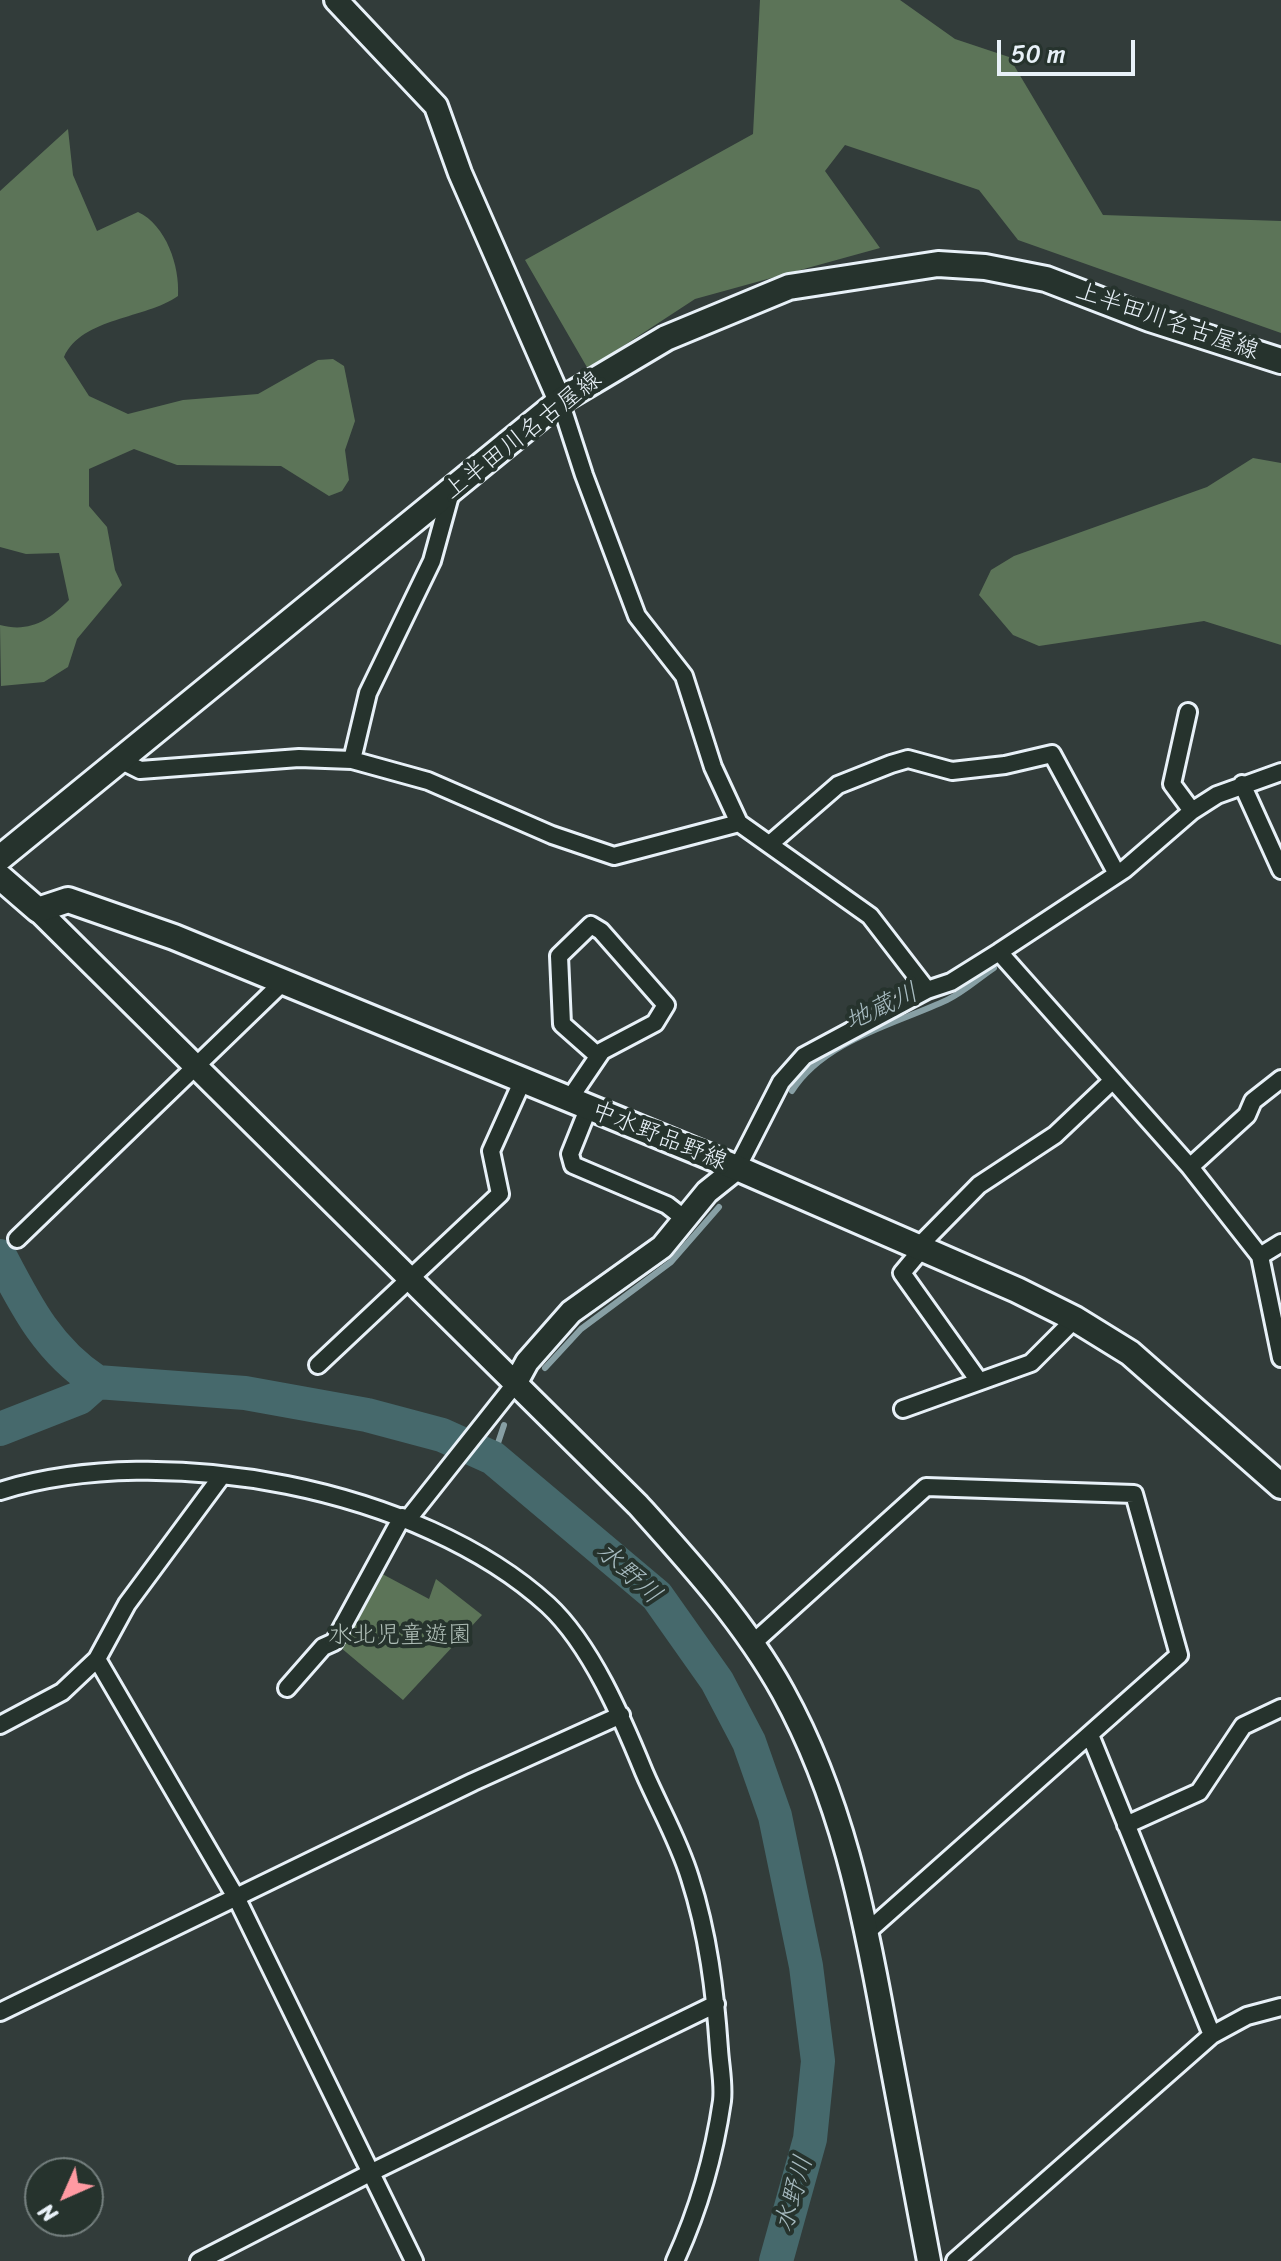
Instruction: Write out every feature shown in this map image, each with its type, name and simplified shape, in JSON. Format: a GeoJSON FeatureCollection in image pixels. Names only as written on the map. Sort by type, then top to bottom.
{"type":"FeatureCollection","features":[{"type":"Feature","properties":{"kind":"main road","name":"上半田川名古屋線"},"geometry":{"type":"LineString","coordinates":[[0,858],[560,401],[666,338],[789,287],[938,264],[985,267],[1046,279],[1150,319],[1281,361]]}},
{"type":"Feature","properties":{"kind":"main road"},"geometry":{"type":"LineString","coordinates":[[0,877],[38,910]]}},
{"type":"Feature","properties":{"kind":"main road","name":"中水野品野線"},"geometry":{"type":"LineString","coordinates":[[38,910],[68,900],[174,937],[281,984],[737,1168],[919,1246],[1075,1319],[1130,1353],[1196,1407],[1281,1486]]}},
{"type":"Feature","properties":{"kind":"street"},"geometry":{"type":"LineString","coordinates":[[336,0],[436,106],[460,173],[560,401],[637,616],[684,676],[713,767],[739,823],[870,916],[927,990]]}},
{"type":"Feature","properties":{"kind":"street"},"geometry":{"type":"LineString","coordinates":[[352,760],[368,693],[432,561],[451,492]]}},
{"type":"Feature","properties":{"kind":"street"},"geometry":{"type":"LineString","coordinates":[[1188,712],[1172,784],[1192,811]]}},
{"type":"Feature","properties":{"kind":"street"},"geometry":{"type":"LineString","coordinates":[[771,843],[838,785],[908,759],[952,771],[1005,765],[1052,754],[1117,874]]}},
{"type":"Feature","properties":{"kind":"street"},"geometry":{"type":"LineString","coordinates":[[122,761],[140,770],[299,758],[352,760],[428,781],[552,835],[614,856],[739,823]]}},
{"type":"Feature","properties":{"kind":"street"},"geometry":{"type":"LineString","coordinates":[[287,1688],[323,1647],[334,1642],[405,1518],[420,1505],[515,1384],[527,1362],[571,1312],[662,1247],[707,1192],[737,1168],[781,1082],[804,1056],[927,990],[951,982],[999,952],[1117,874],[1192,811],[1242,784],[1281,772]]}},
{"type":"Feature","properties":{"kind":"street"},"geometry":{"type":"LineString","coordinates":[[1242,784],[1281,870]]}},
{"type":"Feature","properties":{"kind":"street"},"geometry":{"type":"LineString","coordinates":[[38,910],[638,1505],[701,1574],[753,1643],[783,1692],[816,1760],[847,1845],[868,1931],[929,2261]]}},
{"type":"Feature","properties":{"kind":"street"},"geometry":{"type":"LineString","coordinates":[[597,1055],[567,1032],[560,1019],[559,956],[591,925],[601,931],[666,1005],[655,1023],[597,1055],[578,1105],[570,1154],[573,1165],[667,1205],[685,1219]]}},
{"type":"Feature","properties":{"kind":"street"},"geometry":{"type":"LineString","coordinates":[[999,952],[1190,1167],[1260,1256],[1281,1358]]}},
{"type":"Feature","properties":{"kind":"street"},"geometry":{"type":"LineString","coordinates":[[17,1239],[281,984]]}},
{"type":"Feature","properties":{"kind":"street"},"geometry":{"type":"LineString","coordinates":[[1190,1167],[1247,1115],[1253,1101],[1281,1079]]}},
{"type":"Feature","properties":{"kind":"street"},"geometry":{"type":"LineString","coordinates":[[979,1381],[902,1273],[917,1255],[919,1246],[979,1185],[1055,1135],[1112,1081]]}},
{"type":"Feature","properties":{"kind":"street"},"geometry":{"type":"LineString","coordinates":[[318,1365],[407,1277],[500,1194],[491,1151],[522,1082]]}},
{"type":"Feature","properties":{"kind":"street"},"geometry":{"type":"LineString","coordinates":[[1260,1256],[1281,1243]]}},
{"type":"Feature","properties":{"kind":"street"},"geometry":{"type":"LineString","coordinates":[[903,1409],[1031,1363],[1075,1319]]}},
{"type":"Feature","properties":{"kind":"street"},"geometry":{"type":"LineString","coordinates":[[0,1491],[35,1480],[120,1469],[307,1488],[405,1518],[503,1570],[550,1607],[591,1662],[621,1715],[690,1875],[706,1935],[716,2004],[722,2098],[696,2217],[675,2261]]}},
{"type":"Feature","properties":{"kind":"street"},"geometry":{"type":"LineString","coordinates":[[0,1725],[62,1692],[97,1659],[127,1604],[221,1477]]}},
{"type":"Feature","properties":{"kind":"street"},"geometry":{"type":"LineString","coordinates":[[753,1643],[926,1487],[1134,1494],[1179,1655],[868,1931]]}},
{"type":"Feature","properties":{"kind":"street"},"geometry":{"type":"LineString","coordinates":[[97,1659],[237,1899],[414,2261]]}},
{"type":"Feature","properties":{"kind":"street"},"geometry":{"type":"LineString","coordinates":[[1126,1825],[1199,1792],[1243,1726],[1281,1708]]}},
{"type":"Feature","properties":{"kind":"street"},"geometry":{"type":"LineString","coordinates":[[0,2012],[473,1782],[621,1715]]}},
{"type":"Feature","properties":{"kind":"street"},"geometry":{"type":"LineString","coordinates":[[1090,1735],[1212,2035]]}},
{"type":"Feature","properties":{"kind":"street"},"geometry":{"type":"LineString","coordinates":[[199,2261],[372,2172],[716,2004]]}},
{"type":"Feature","properties":{"kind":"street"},"geometry":{"type":"LineString","coordinates":[[955,2261],[1212,2035],[1247,2016],[1281,2007]]}},
{"type":"Feature","properties":{"kind":"green space"},"geometry":{"type":"Polygon","coordinates":[[[760,0],[900,0],[955,39],[1009,57],[1103,215],[1281,221],[1281,333],[1018,240],[979,190],[845,145],[825,171],[880,248],[695,299],[588,369],[525,260],[753,134],[760,0]]]}},
{"type":"Feature","properties":{"kind":"green space"},"geometry":{"type":"Polygon","coordinates":[[[68,129],[73,175],[97,231],[138,212],[148,218],[169,248],[178,284],[178,296],[165,304],[100,326],[73,344],[64,357],[89,396],[128,414],[183,400],[258,394],[318,360],[333,359],[344,366],[355,421],[345,450],[349,480],[342,491],[329,496],[281,466],[177,465],[134,449],[89,469],[89,506],[107,527],[115,570],[122,585],[77,639],[68,667],[44,682],[1,686],[0,625],[30,626],[54,613],[69,600],[59,553],[26,554],[0,547],[0,191],[68,129]]]}},
{"type":"Feature","properties":{"kind":"green space"},"geometry":{"type":"Polygon","coordinates":[[[1253,458],[1281,463],[1281,645],[1204,621],[1039,646],[1013,635],[979,595],[991,570],[1014,556],[1207,487],[1253,458]]]}},
{"type":"Feature","properties":{"kind":"green space","name":"水北児童遊園"},"geometry":{"type":"Polygon","coordinates":[[[373,1569],[429,1599],[436,1579],[482,1615],[403,1700],[334,1642],[373,1569]]]}},
{"type":"Feature","properties":{"kind":"waterway","name":"地蔵川"},"geometry":{"type":"LineString","coordinates":[[792,1091],[806,1073],[842,1046],[947,1000],[994,968]]}},
{"type":"Feature","properties":{"kind":"waterway","name":"地蔵川"},"geometry":{"type":"LineString","coordinates":[[545,1368],[581,1329],[671,1262],[719,1207]]}},
{"type":"Feature","properties":{"kind":"waterway"},"geometry":{"type":"LineString","coordinates":[[0,1256],[40,1326],[65,1356],[97,1382]]}},
{"type":"Feature","properties":{"kind":"waterway","name":"水野川"},"geometry":{"type":"LineString","coordinates":[[0,1429],[79,1398],[97,1382],[245,1393],[367,1415],[442,1435],[493,1458],[657,1596],[717,1681],[749,1742],[775,1816],[806,1966],[818,2061],[810,2139],[776,2261]]}},
{"type":"Feature","properties":{"kind":"waterway","name":"地蔵川"},"geometry":{"type":"LineString","coordinates":[[493,1458],[504,1425]]}}]}
